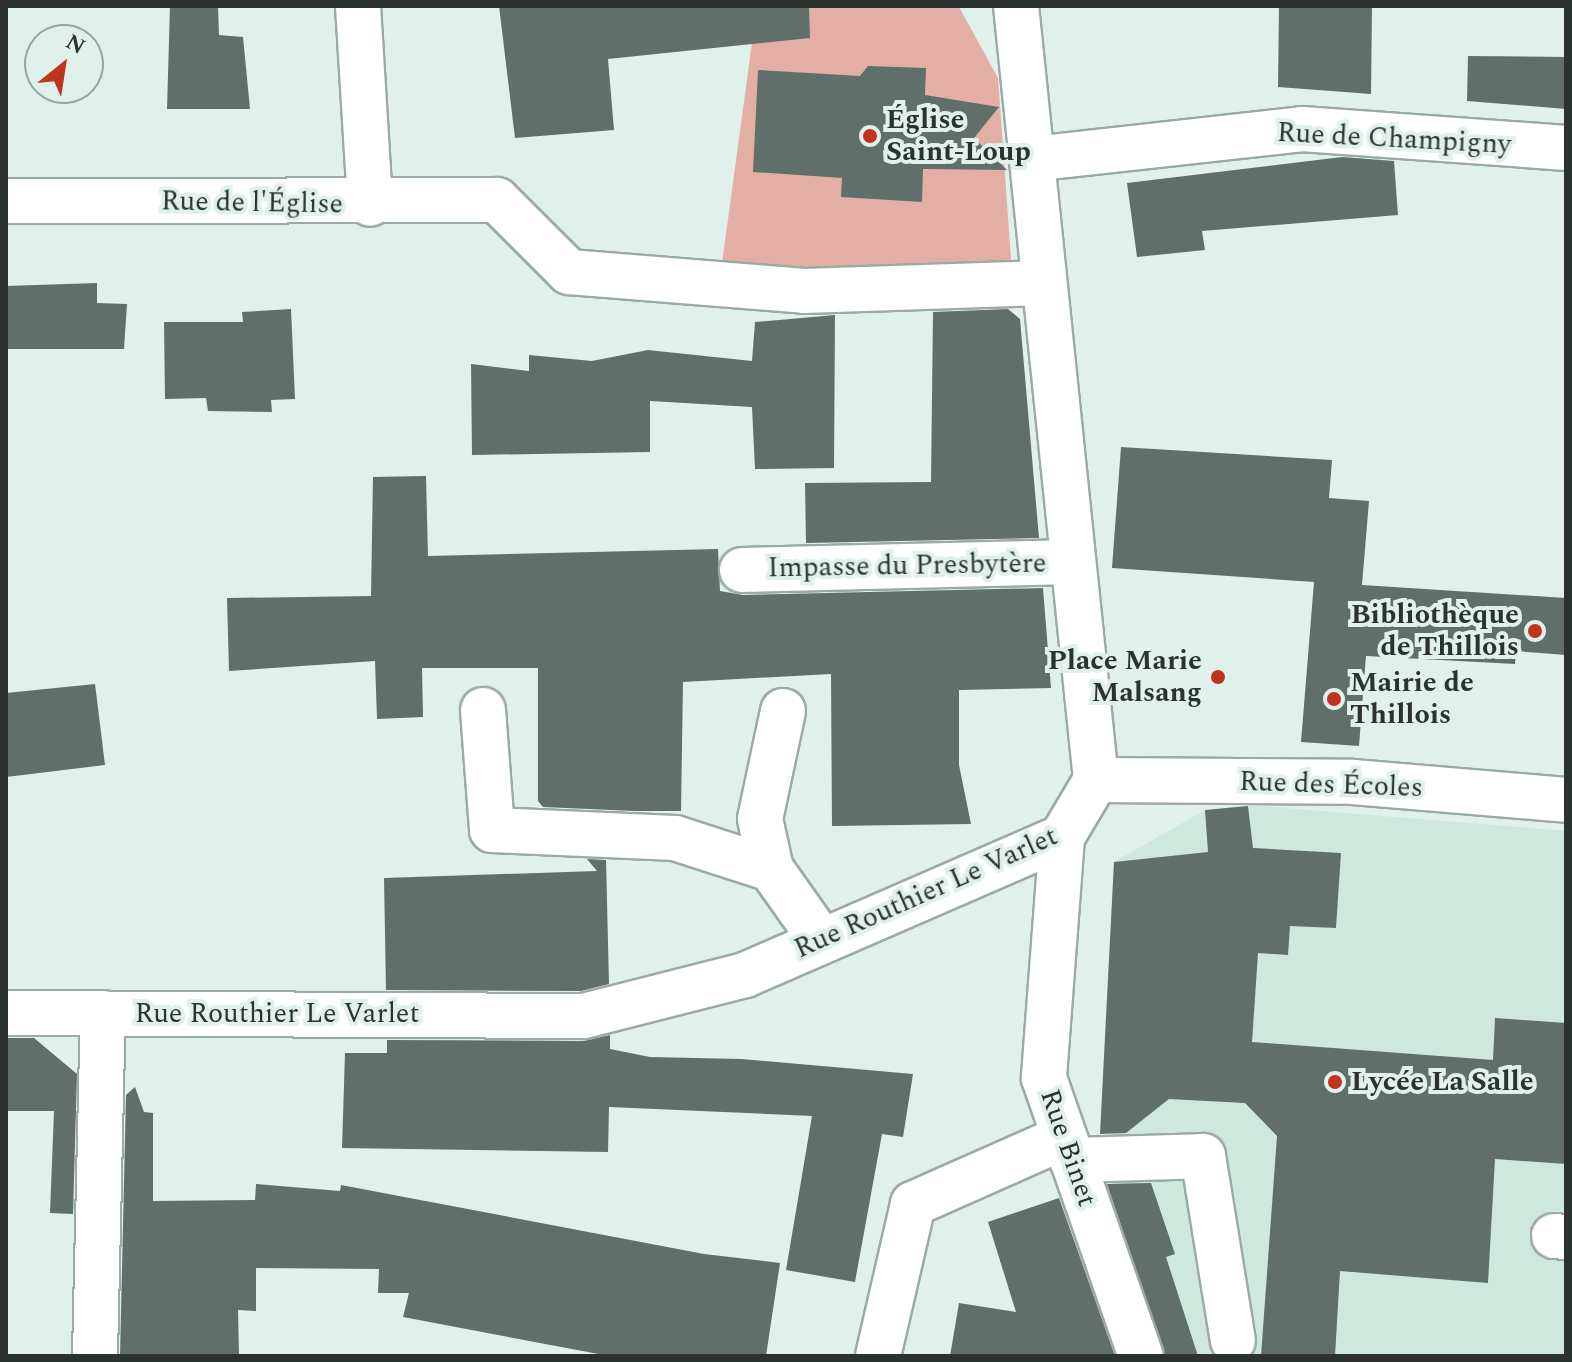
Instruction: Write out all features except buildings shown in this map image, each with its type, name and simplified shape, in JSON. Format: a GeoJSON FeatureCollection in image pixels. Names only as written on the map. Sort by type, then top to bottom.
{"type":"FeatureCollection","features":[{"type":"Feature","properties":{"kind":"street"},"geometry":{"type":"LineString","coordinates":[[358,6],[370,204]]}},
{"type":"Feature","properties":{"kind":"street"},"geometry":{"type":"LineString","coordinates":[[1016,6],[1096,780]]}},
{"type":"Feature","properties":{"kind":"street","name":"Rue de Champigny"},"geometry":{"type":"LineString","coordinates":[[1032,159],[1302,129],[1566,148]]}},
{"type":"Feature","properties":{"kind":"street","name":"Rue de l'Église"},"geometry":{"type":"LineString","coordinates":[[6,201],[370,204],[497,200],[569,272],[804,291],[1044,283]]}},
{"type":"Feature","properties":{"kind":"street","name":"Impasse du Presbytère"},"geometry":{"type":"LineString","coordinates":[[742,570],[1072,562]]}},
{"type":"Feature","properties":{"kind":"street"},"geometry":{"type":"LineString","coordinates":[[483,710],[492,830],[675,838],[771,869]]}},
{"type":"Feature","properties":{"kind":"street"},"geometry":{"type":"LineString","coordinates":[[783,711],[760,819],[771,869],[822,941]]}},
{"type":"Feature","properties":{"kind":"street","name":"Rue des Écoles"},"geometry":{"type":"LineString","coordinates":[[1096,780],[1353,782],[1566,800]]}},
{"type":"Feature","properties":{"kind":"street","name":"Rue Routhier Le Varlet"},"geometry":{"type":"LineString","coordinates":[[6,1013],[584,1016],[745,975],[1062,837],[1096,780]]}},
{"type":"Feature","properties":{"kind":"street","name":"Rue Binet"},"geometry":{"type":"LineString","coordinates":[[1062,837],[1044,1078],[1141,1356]]}},
{"type":"Feature","properties":{"kind":"street"},"geometry":{"type":"LineString","coordinates":[[95,1356],[103,1013]]}},
{"type":"Feature","properties":{"kind":"street"},"geometry":{"type":"LineString","coordinates":[[878,1356],[913,1204],[1068,1148],[1203,1156],[1233,1341]]}},
{"type":"Feature","properties":{"kind":"shaded area"},"geometry":{"type":"Polygon","coordinates":[[[757,6],[959,7],[998,78],[1012,273],[720,278],[757,6]]]}},
{"type":"Feature","properties":{"kind":"shaded area","name":"Lycée La Salle"},"geometry":{"type":"Polygon","coordinates":[[[1248,805],[1566,831],[1566,1356],[1171,1356],[1113,1186],[1101,1120],[1114,862],[1205,810],[1248,805]]]}},
{"type":"Feature","properties":{"kind":"place","name":"Église Saint-Loup"},"geometry":{"type":"Point","coordinates":[870,136]}},
{"type":"Feature","properties":{"kind":"place","name":"Bibliothèque de Thillois"},"geometry":{"type":"Point","coordinates":[1535,631]}},
{"type":"Feature","properties":{"kind":"place","name":"Place Marie Malsang"},"geometry":{"type":"Point","coordinates":[1218,677]}},
{"type":"Feature","properties":{"kind":"place","name":"Mairie de Thillois"},"geometry":{"type":"Point","coordinates":[1334,699]}},
{"type":"Feature","properties":{"kind":"place","name":"Lycée La Salle"},"geometry":{"type":"Point","coordinates":[1335,1082]}}]}
